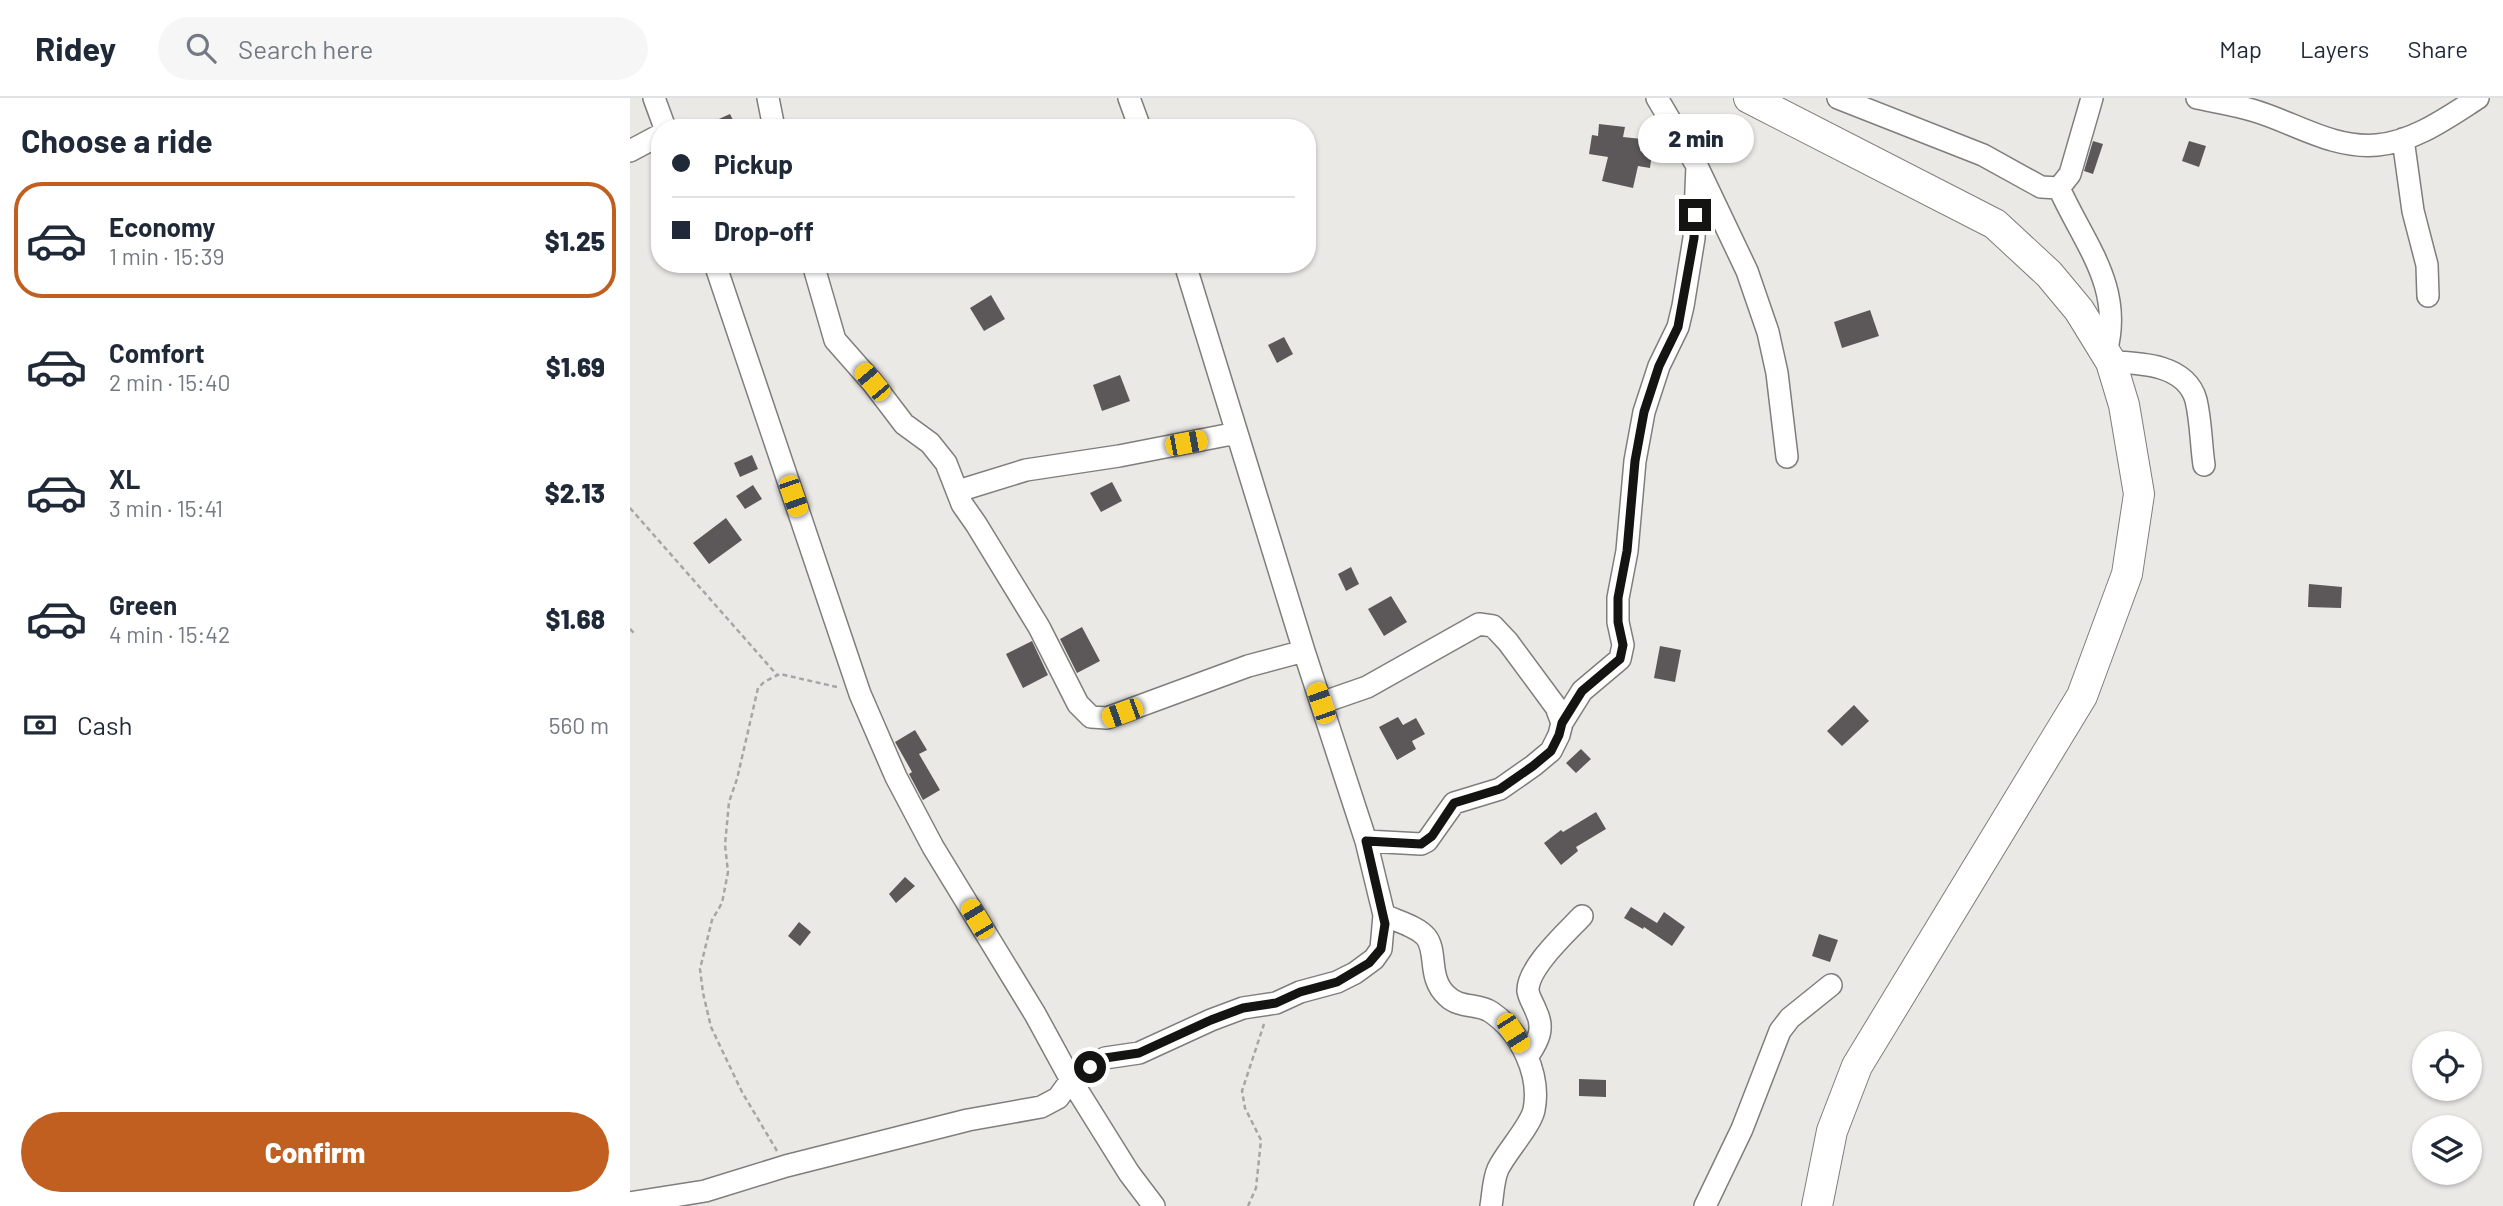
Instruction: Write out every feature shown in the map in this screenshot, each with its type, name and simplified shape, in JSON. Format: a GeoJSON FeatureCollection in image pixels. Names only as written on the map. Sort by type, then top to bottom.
{"type":"FeatureCollection","features":[{"type":"Feature","properties":{"kind":"highway"},"geometry":{"type":"LineString","coordinates":[[1749,98],[1995,224],[2049,274],[2079,310],[2109,357],[2124,405],[2139,494],[2127,574],[2082,696],[1857,1066],[1832,1131],[1817,1206]]}},
{"type":"Feature","properties":{"kind":"street"},"geometry":{"type":"LineString","coordinates":[[654,98],[662,119]]}},
{"type":"Feature","properties":{"kind":"street"},"geometry":{"type":"LineString","coordinates":[[768,98],[772,119]]}},
{"type":"Feature","properties":{"kind":"street"},"geometry":{"type":"LineString","coordinates":[[1129,98],[1136,119]]}},
{"type":"Feature","properties":{"kind":"street"},"geometry":{"type":"LineString","coordinates":[[1657,98],[1697,166],[1747,271],[1768,332],[1777,373],[1787,457]]}},
{"type":"Feature","properties":{"kind":"street"},"geometry":{"type":"LineString","coordinates":[[1838,98],[1983,155],[2041,187],[2059,188]]}},
{"type":"Feature","properties":{"kind":"street"},"geometry":{"type":"LineString","coordinates":[[2059,188],[2070,174],[2092,98]]}},
{"type":"Feature","properties":{"kind":"street"},"geometry":{"type":"LineString","coordinates":[[2197,98],[2255,111],[2328,139],[2377,145],[2403,139],[2441,121],[2478,98]]}},
{"type":"Feature","properties":{"kind":"street"},"geometry":{"type":"LineString","coordinates":[[2403,139],[2413,211],[2427,265],[2428,296]]}},
{"type":"Feature","properties":{"kind":"street"},"geometry":{"type":"LineString","coordinates":[[630,151],[651,140]]}},
{"type":"Feature","properties":{"kind":"street"},"geometry":{"type":"LineString","coordinates":[[1366,841],[1421,844],[1427,841],[1454,803],[1500,789],[1533,766],[1551,751],[1562,723],[1582,691],[1620,659],[1623,645],[1618,622],[1618,598],[1627,551],[1635,461],[1644,412],[1659,366],[1678,327],[1683,306],[1694,238],[1697,166]]}},
{"type":"Feature","properties":{"kind":"street"},"geometry":{"type":"LineString","coordinates":[[2059,188],[2098,259],[2110,299],[2112,332],[2109,357],[2154,365],[2185,382],[2196,399],[2204,465]]}},
{"type":"Feature","properties":{"kind":"street"},"geometry":{"type":"LineString","coordinates":[[718,273],[860,694],[915,815],[1035,1014],[1071,1080],[1129,1173],[1154,1206]]}},
{"type":"Feature","properties":{"kind":"street"},"geometry":{"type":"LineString","coordinates":[[816,273],[835,340],[872,382],[904,425],[930,443],[946,463],[962,504],[1039,627],[1078,704],[1091,717],[1107,718],[1248,666],[1304,650]]}},
{"type":"Feature","properties":{"kind":"street"},"geometry":{"type":"LineString","coordinates":[[634,1200],[705,1191],[786,1166],[968,1120],[1041,1107],[1058,1098],[1071,1080],[1105,1058],[1139,1053],[1243,1008],[1276,1003],[1300,992],[1337,982],[1369,963],[1381,949],[1384,915],[1366,841],[1188,273]]}},
{"type":"Feature","properties":{"kind":"street"},"geometry":{"type":"LineString","coordinates":[[958,491],[1026,470],[1119,456],[1237,433]]}},
{"type":"Feature","properties":{"kind":"street"},"geometry":{"type":"LineString","coordinates":[[1321,703],[1367,687],[1479,624],[1493,626],[1508,642],[1556,707],[1562,723]]}},
{"type":"Feature","properties":{"kind":"street"},"geometry":{"type":"LineString","coordinates":[[1384,915],[1427,937],[1431,948],[1432,968],[1440,989],[1448,998],[1459,1004],[1490,1011],[1513,1033],[1528,1056],[1535,1083],[1534,1112],[1497,1171],[1491,1206]]}},
{"type":"Feature","properties":{"kind":"street"},"geometry":{"type":"LineString","coordinates":[[1528,1056],[1541,1034],[1538,1015],[1528,991],[1531,978],[1547,954],[1582,916]]}},
{"type":"Feature","properties":{"kind":"street"},"geometry":{"type":"LineString","coordinates":[[1704,1206],[1741,1129],[1780,1031],[1790,1018],[1831,985]]}},
{"type":"Feature","properties":{"kind":"path"},"geometry":{"type":"LineString","coordinates":[[630,508],[777,676]]}},
{"type":"Feature","properties":{"kind":"path"},"geometry":{"type":"LineString","coordinates":[[630,629],[636,635]]}},
{"type":"Feature","properties":{"kind":"path"},"geometry":{"type":"LineString","coordinates":[[786,1166],[742,1092],[710,1027],[700,969],[712,920],[722,903],[728,872],[726,845],[729,802],[737,779],[755,695],[764,682],[777,676],[800,677],[860,694]]}},
{"type":"Feature","properties":{"kind":"path"},"geometry":{"type":"LineString","coordinates":[[1248,1206],[1256,1188],[1261,1140],[1245,1108],[1241,1091],[1259,1034],[1276,1003]]}},
{"type":"Feature","properties":{"kind":"building"},"geometry":{"type":"Polygon","coordinates":[[[730,114],[732,119],[719,119],[730,114]]]}},
{"type":"Feature","properties":{"kind":"building"},"geometry":{"type":"Polygon","coordinates":[[[1599,124],[1625,127],[1623,137],[1642,139],[1640,151],[1652,153],[1650,168],[1638,166],[1633,188],[1602,181],[1608,157],[1589,154],[1592,135],[1598,136],[1599,124]]]}},
{"type":"Feature","properties":{"kind":"building"},"geometry":{"type":"Polygon","coordinates":[[[2093,141],[2103,144],[2093,174],[2084,171],[2093,141]]]}},
{"type":"Feature","properties":{"kind":"building"},"geometry":{"type":"Polygon","coordinates":[[[2189,141],[2206,146],[2199,167],[2182,161],[2189,141]]]}},
{"type":"Feature","properties":{"kind":"building"},"geometry":{"type":"Polygon","coordinates":[[[991,295],[1005,319],[984,331],[970,308],[991,295]]]}},
{"type":"Feature","properties":{"kind":"building"},"geometry":{"type":"Polygon","coordinates":[[[1870,310],[1879,336],[1842,348],[1834,322],[1870,310]]]}},
{"type":"Feature","properties":{"kind":"building"},"geometry":{"type":"Polygon","coordinates":[[[1284,337],[1293,354],[1277,363],[1268,345],[1284,337]]]}},
{"type":"Feature","properties":{"kind":"building"},"geometry":{"type":"Polygon","coordinates":[[[1120,375],[1130,401],[1102,411],[1093,385],[1120,375]]]}},
{"type":"Feature","properties":{"kind":"building"},"geometry":{"type":"Polygon","coordinates":[[[752,455],[758,469],[740,477],[734,463],[752,455]]]}},
{"type":"Feature","properties":{"kind":"building"},"geometry":{"type":"Polygon","coordinates":[[[1112,482],[1122,501],[1101,512],[1090,493],[1112,482]]]}},
{"type":"Feature","properties":{"kind":"building"},"geometry":{"type":"Polygon","coordinates":[[[753,485],[762,499],[745,509],[736,496],[753,485]]]}},
{"type":"Feature","properties":{"kind":"building"},"geometry":{"type":"Polygon","coordinates":[[[726,518],[742,540],[709,564],[693,543],[726,518]]]}},
{"type":"Feature","properties":{"kind":"building"},"geometry":{"type":"Polygon","coordinates":[[[1351,567],[1359,584],[1346,591],[1338,574],[1351,567]]]}},
{"type":"Feature","properties":{"kind":"building"},"geometry":{"type":"Polygon","coordinates":[[[2309,584],[2342,587],[2341,608],[2308,607],[2309,584]]]}},
{"type":"Feature","properties":{"kind":"building"},"geometry":{"type":"Polygon","coordinates":[[[1391,596],[1407,622],[1384,636],[1368,609],[1391,596]]]}},
{"type":"Feature","properties":{"kind":"building"},"geometry":{"type":"Polygon","coordinates":[[[1082,627],[1100,661],[1077,673],[1060,639],[1082,627]]]}},
{"type":"Feature","properties":{"kind":"building"},"geometry":{"type":"Polygon","coordinates":[[[1032,641],[1048,675],[1023,688],[1006,654],[1032,641]]]}},
{"type":"Feature","properties":{"kind":"building"},"geometry":{"type":"Polygon","coordinates":[[[1660,646],[1681,650],[1675,682],[1654,678],[1660,646]]]}},
{"type":"Feature","properties":{"kind":"building"},"geometry":{"type":"Polygon","coordinates":[[[1854,705],[1869,721],[1842,746],[1827,731],[1854,705]]]}},
{"type":"Feature","properties":{"kind":"building"},"geometry":{"type":"Polygon","coordinates":[[[1398,717],[1403,725],[1416,718],[1425,734],[1412,741],[1416,749],[1397,760],[1379,727],[1398,717]]]}},
{"type":"Feature","properties":{"kind":"building"},"geometry":{"type":"Polygon","coordinates":[[[915,730],[927,750],[919,754],[940,790],[923,800],[909,774],[912,772],[895,742],[915,730]]]}},
{"type":"Feature","properties":{"kind":"building"},"geometry":{"type":"Polygon","coordinates":[[[1581,749],[1591,759],[1576,773],[1566,763],[1581,749]]]}},
{"type":"Feature","properties":{"kind":"building"},"geometry":{"type":"Polygon","coordinates":[[[1596,812],[1606,829],[1576,847],[1578,851],[1561,865],[1544,843],[1561,830],[1563,832],[1596,812]]]}},
{"type":"Feature","properties":{"kind":"building"},"geometry":{"type":"Polygon","coordinates":[[[905,877],[915,886],[896,903],[889,894],[905,877]]]}},
{"type":"Feature","properties":{"kind":"building"},"geometry":{"type":"Polygon","coordinates":[[[1631,907],[1657,923],[1664,912],[1685,927],[1672,946],[1644,927],[1643,929],[1624,918],[1631,907]]]}},
{"type":"Feature","properties":{"kind":"building"},"geometry":{"type":"Polygon","coordinates":[[[799,922],[811,932],[800,946],[788,936],[799,922]]]}},
{"type":"Feature","properties":{"kind":"building"},"geometry":{"type":"Polygon","coordinates":[[[1819,934],[1838,940],[1830,962],[1812,956],[1819,934]]]}},
{"type":"Feature","properties":{"kind":"building"},"geometry":{"type":"Polygon","coordinates":[[[1579,1079],[1606,1080],[1606,1097],[1579,1096],[1579,1079]]]}},
{"type":"Feature","properties":{"kind":"route"},"geometry":{"type":"LineString","coordinates":[[1090,1067],[1105,1058],[1139,1053],[1243,1008],[1276,1003],[1300,992],[1337,982],[1369,963],[1381,949],[1385,924],[1366,841],[1421,844],[1432,836],[1454,803],[1500,789],[1533,766],[1551,751],[1562,723],[1582,691],[1620,659],[1623,645],[1618,622],[1618,598],[1627,551],[1635,461],[1644,412],[1659,366],[1678,327],[1694,238],[1695,215]]}}]}
